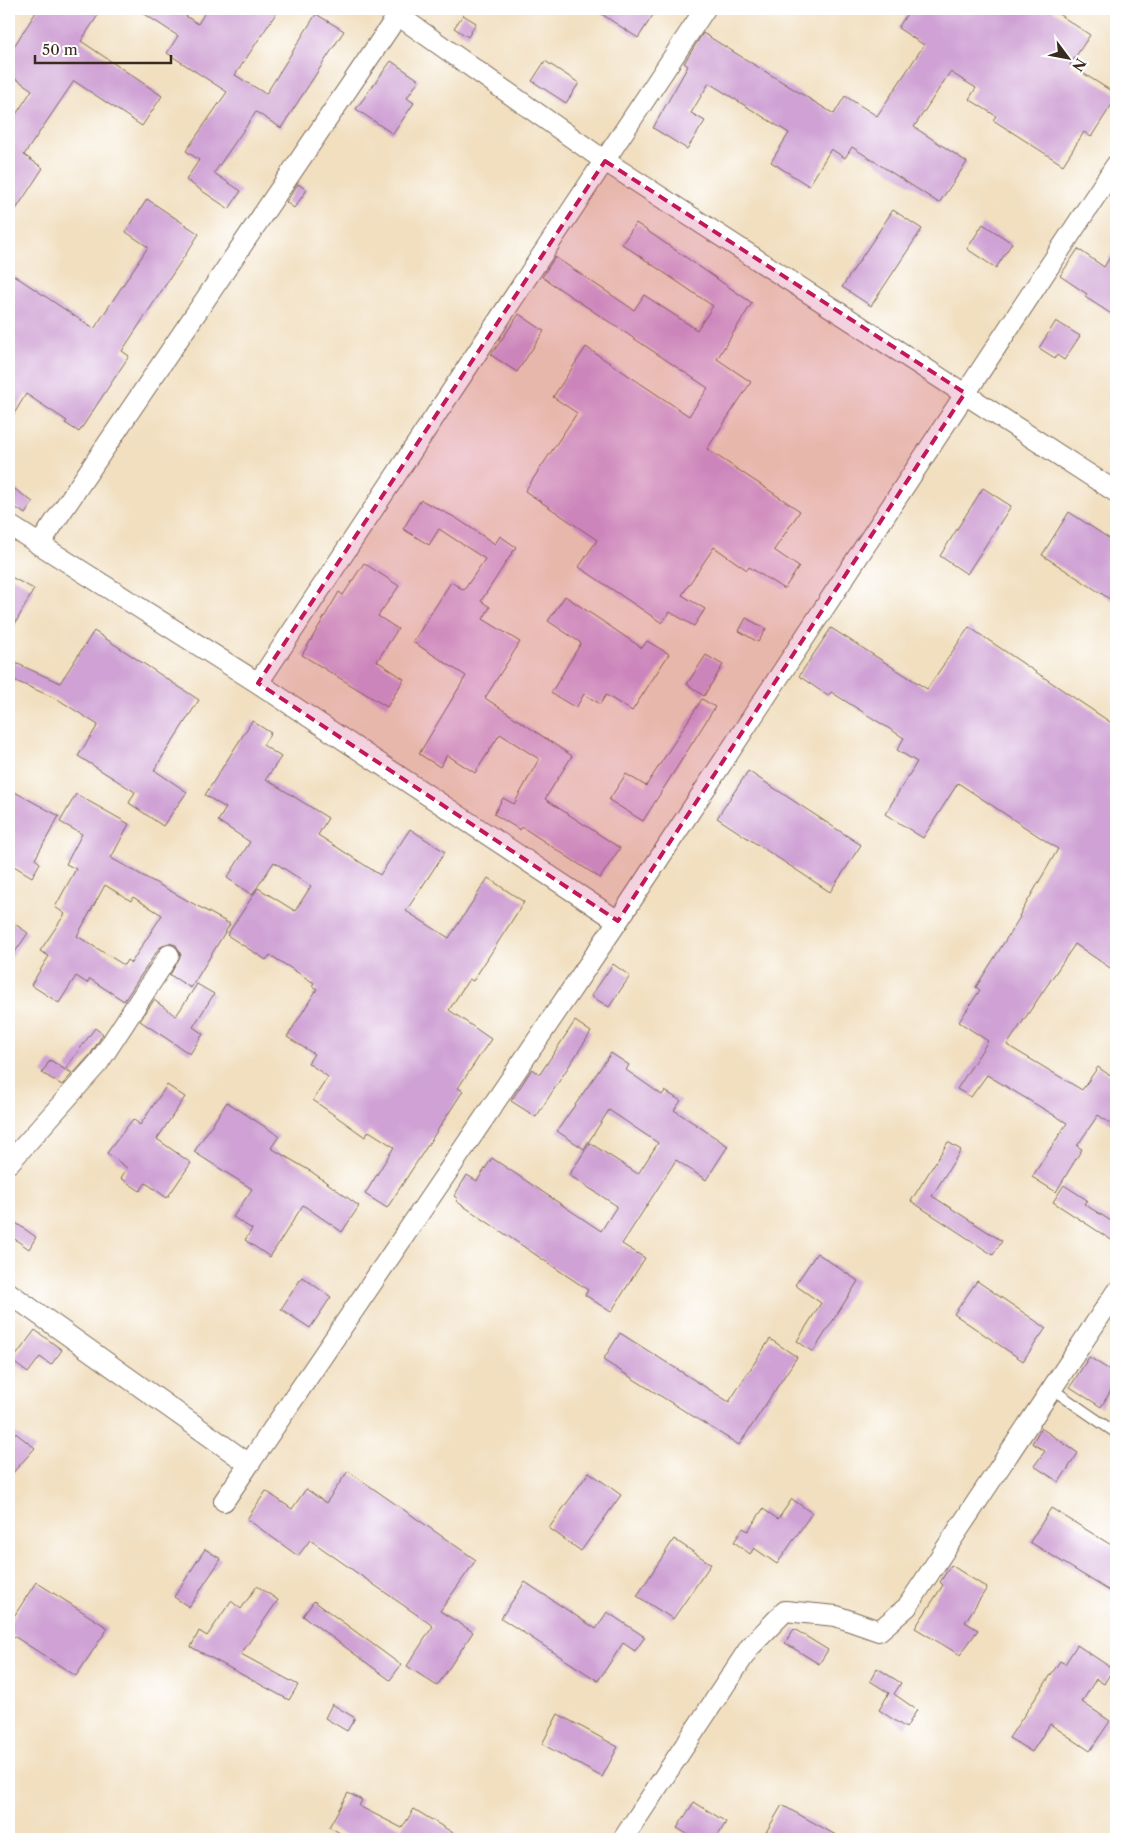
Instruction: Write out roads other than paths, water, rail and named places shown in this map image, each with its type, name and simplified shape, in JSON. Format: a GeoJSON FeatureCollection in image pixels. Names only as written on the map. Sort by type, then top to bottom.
{"type":"FeatureCollection","features":[{"type":"Feature","properties":{"kind":"street"},"geometry":{"type":"LineString","coordinates":[[258,683],[606,161],[705,9]]}},
{"type":"Feature","properties":{"kind":"street"},"geometry":{"type":"LineString","coordinates":[[39,545],[397,11],[606,161],[1116,492]]}},
{"type":"Feature","properties":{"kind":"street"},"geometry":{"type":"LineString","coordinates":[[224,1500],[618,920],[1116,166]]}},
{"type":"Feature","properties":{"kind":"street"},"geometry":{"type":"LineString","coordinates":[[9,525],[258,683],[618,920]]}},
{"type":"Feature","properties":{"kind":"street"},"geometry":{"type":"LineString","coordinates":[[9,1163],[99,1062],[168,955]]}},
{"type":"Feature","properties":{"kind":"street"},"geometry":{"type":"LineString","coordinates":[[623,1839],[750,1647],[785,1612],[836,1616],[879,1631],[907,1607],[1116,1292]]}},
{"type":"Feature","properties":{"kind":"street"},"geometry":{"type":"LineString","coordinates":[[9,1293],[249,1464]]}},
{"type":"Feature","properties":{"kind":"lane"},"geometry":{"type":"LineString","coordinates":[[1052,1389],[1116,1433]]}}]}
